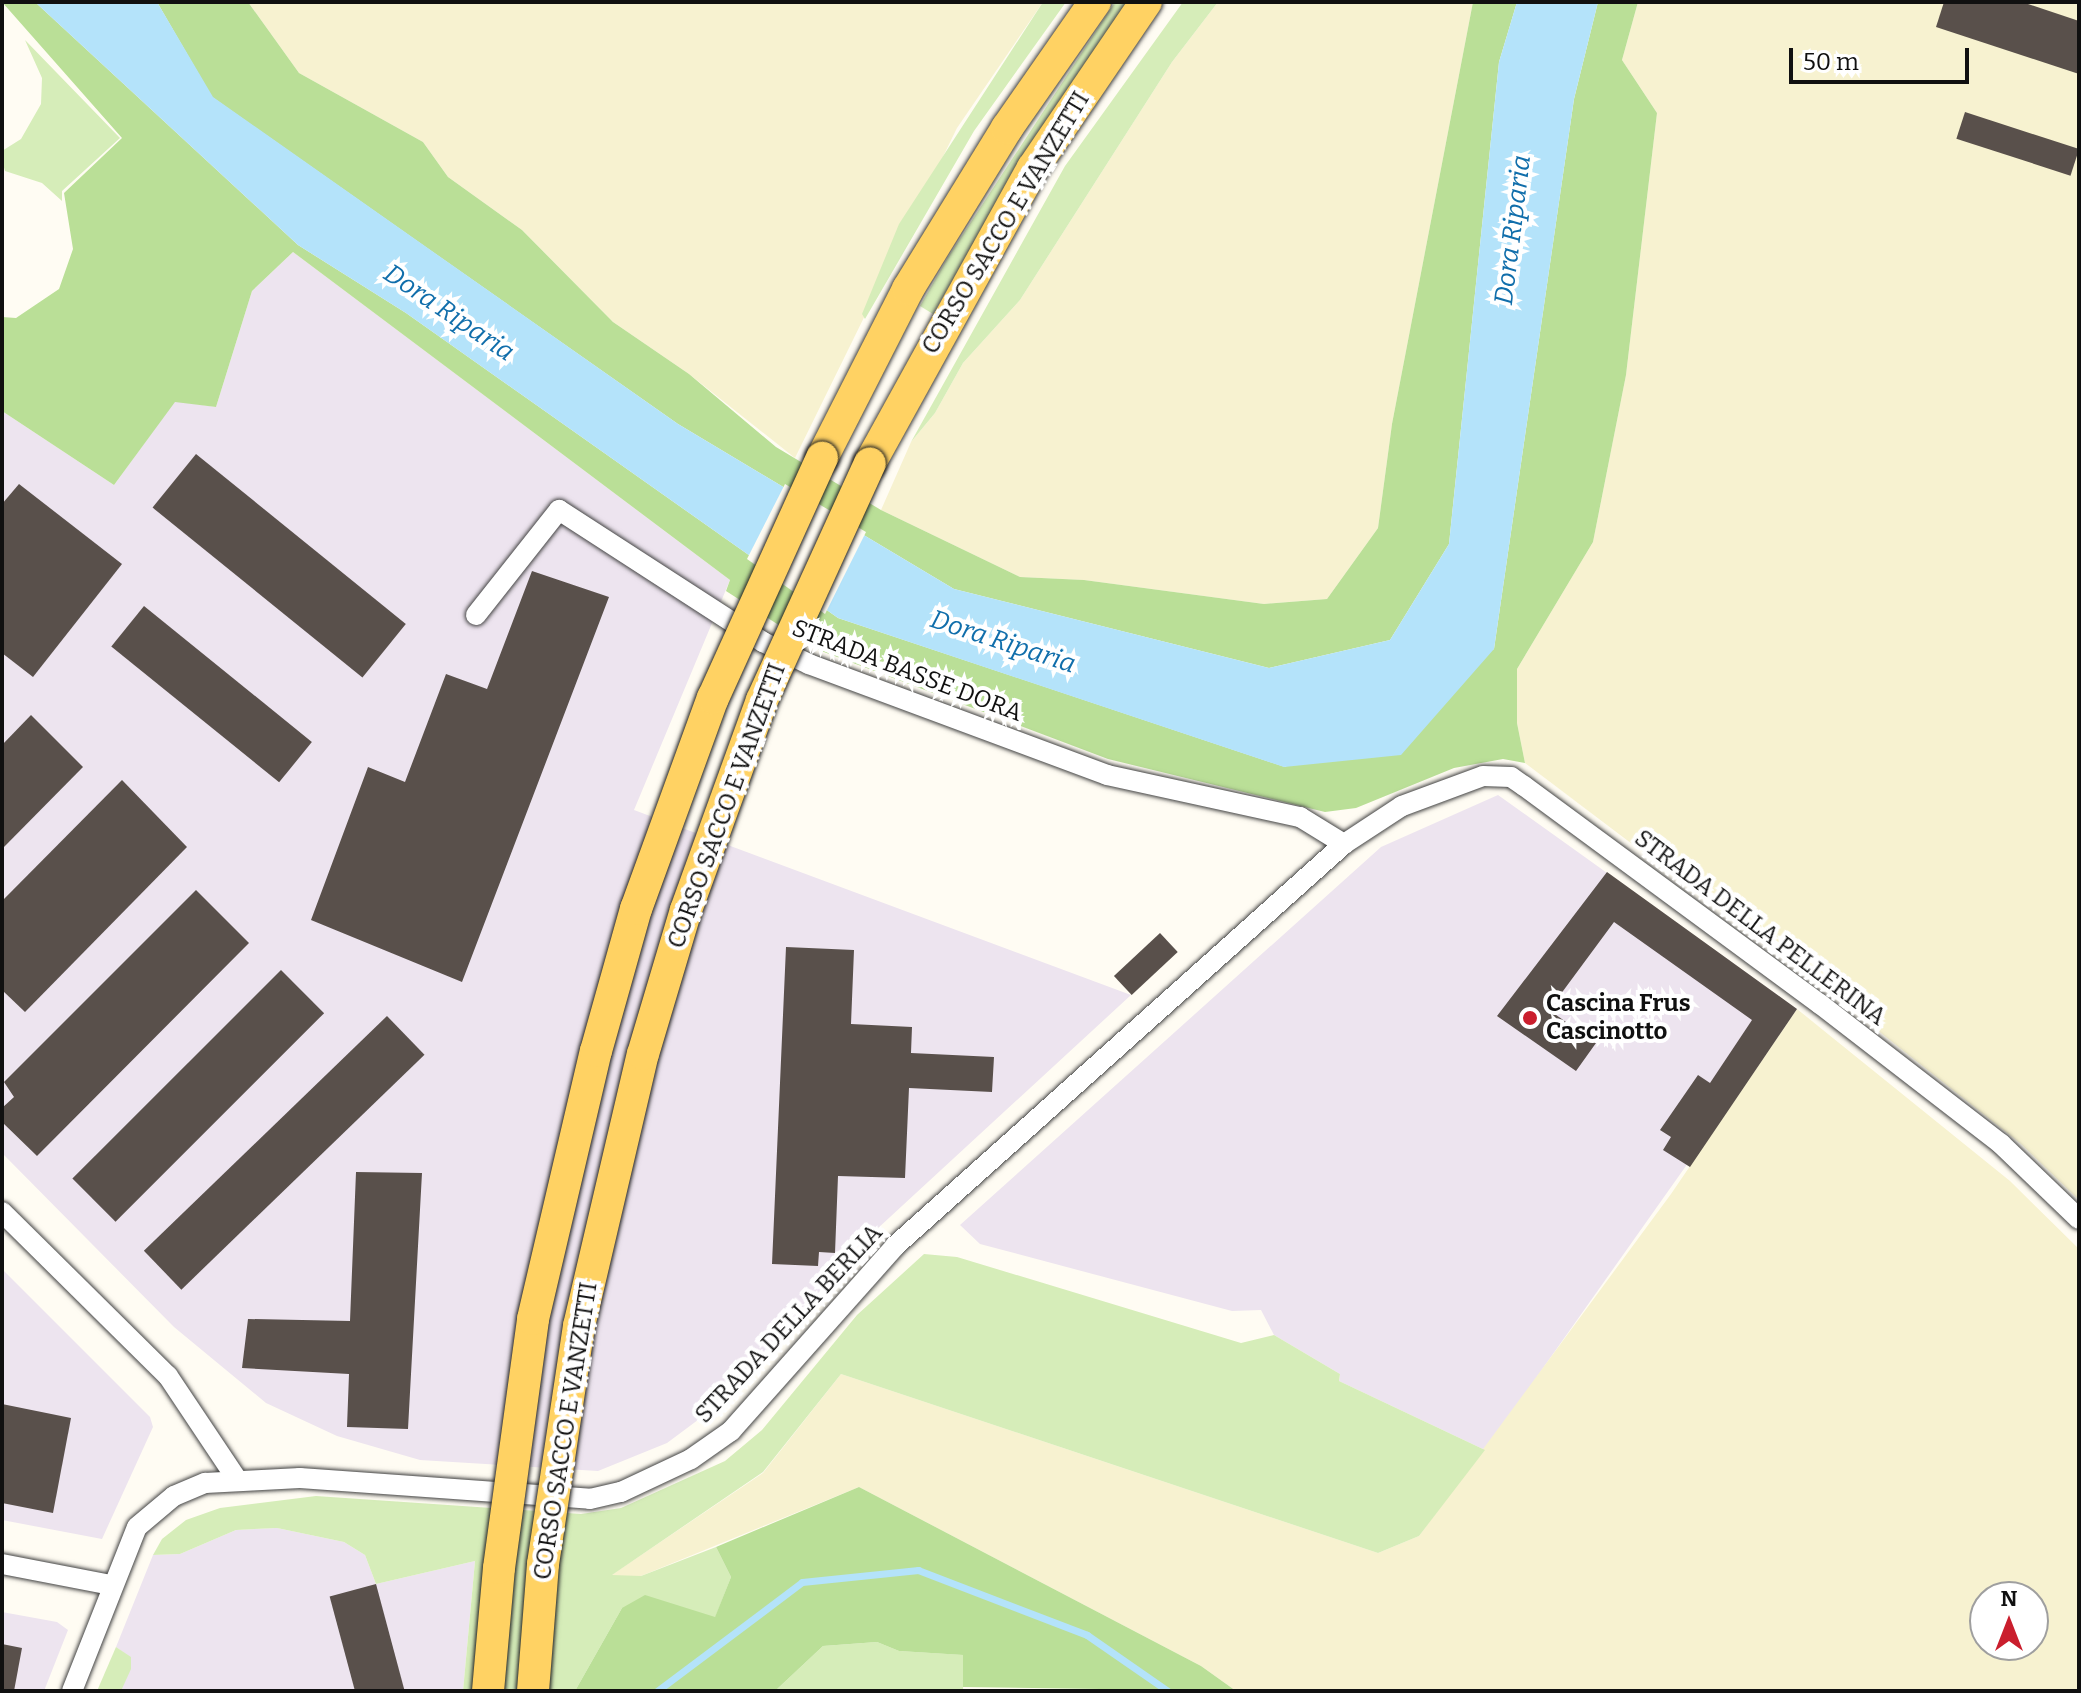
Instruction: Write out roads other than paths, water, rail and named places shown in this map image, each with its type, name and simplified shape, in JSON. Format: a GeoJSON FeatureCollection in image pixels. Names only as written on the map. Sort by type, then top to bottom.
{"type":"FeatureCollection","features":[{"type":"Feature","properties":{"kind":"main road","name":"CORSO SACCO E VANZETTI"},"geometry":{"type":"LineString","coordinates":[[488,1691],[500,1554],[533,1319],[596,1051],[636,909],[713,698],[822,458],[908,289],[1007,128],[1095,2]]}},
{"type":"Feature","properties":{"kind":"main road","name":"CORSO SACCO E VANZETTI"},"geometry":{"type":"LineString","coordinates":[[533,1691],[543,1564],[579,1326],[643,1054],[686,910],[762,700],[870,463],[1033,168],[1146,2]]}},
{"type":"Feature","properties":{"kind":"street","name":"STRADA BASSE DORA"},"geometry":{"type":"LineString","coordinates":[[476,615],[559,510],[763,642],[809,664],[1107,775],[1300,817],[1344,844]]}},
{"type":"Feature","properties":{"kind":"street","name":"STRADA DELLA PELLERINA"},"geometry":{"type":"LineString","coordinates":[[1380,818],[1450,785],[1483,776],[1511,777],[1940,1095],[2079,1219]]}},
{"type":"Feature","properties":{"kind":"street","name":"STRADA DELLA BERLIA"},"geometry":{"type":"LineString","coordinates":[[72,1691],[111,1585],[137,1527],[174,1496],[236,1478],[590,1499],[632,1488],[691,1459],[731,1431],[895,1246],[1344,844],[1380,818]]}},
{"type":"Feature","properties":{"kind":"street"},"geometry":{"type":"LineString","coordinates":[[2,1212],[168,1376],[236,1478]]}},
{"type":"Feature","properties":{"kind":"street"},"geometry":{"type":"LineString","coordinates":[[2,1564],[111,1585]]}},
{"type":"Feature","properties":{"kind":"water","name":"Dora Riparia"},"geometry":{"type":"Polygon","coordinates":[[[35,2],[157,2],[213,97],[678,424],[954,589],[1269,668],[1390,640],[1449,544],[1499,62],[1517,2],[1598,2],[1574,99],[1494,649],[1401,755],[1284,767],[838,618],[406,313],[298,245],[35,2]]]}},
{"type":"Feature","properties":{"kind":"waterway"},"geometry":{"type":"LineString","coordinates":[[657,1691],[802,1582],[918,1570],[1087,1635],[1168,1691]]}},
{"type":"Feature","properties":{"kind":"place","name":"Cascina Frus Cascinotto"},"geometry":{"type":"Point","coordinates":[1530,1018]}}]}
